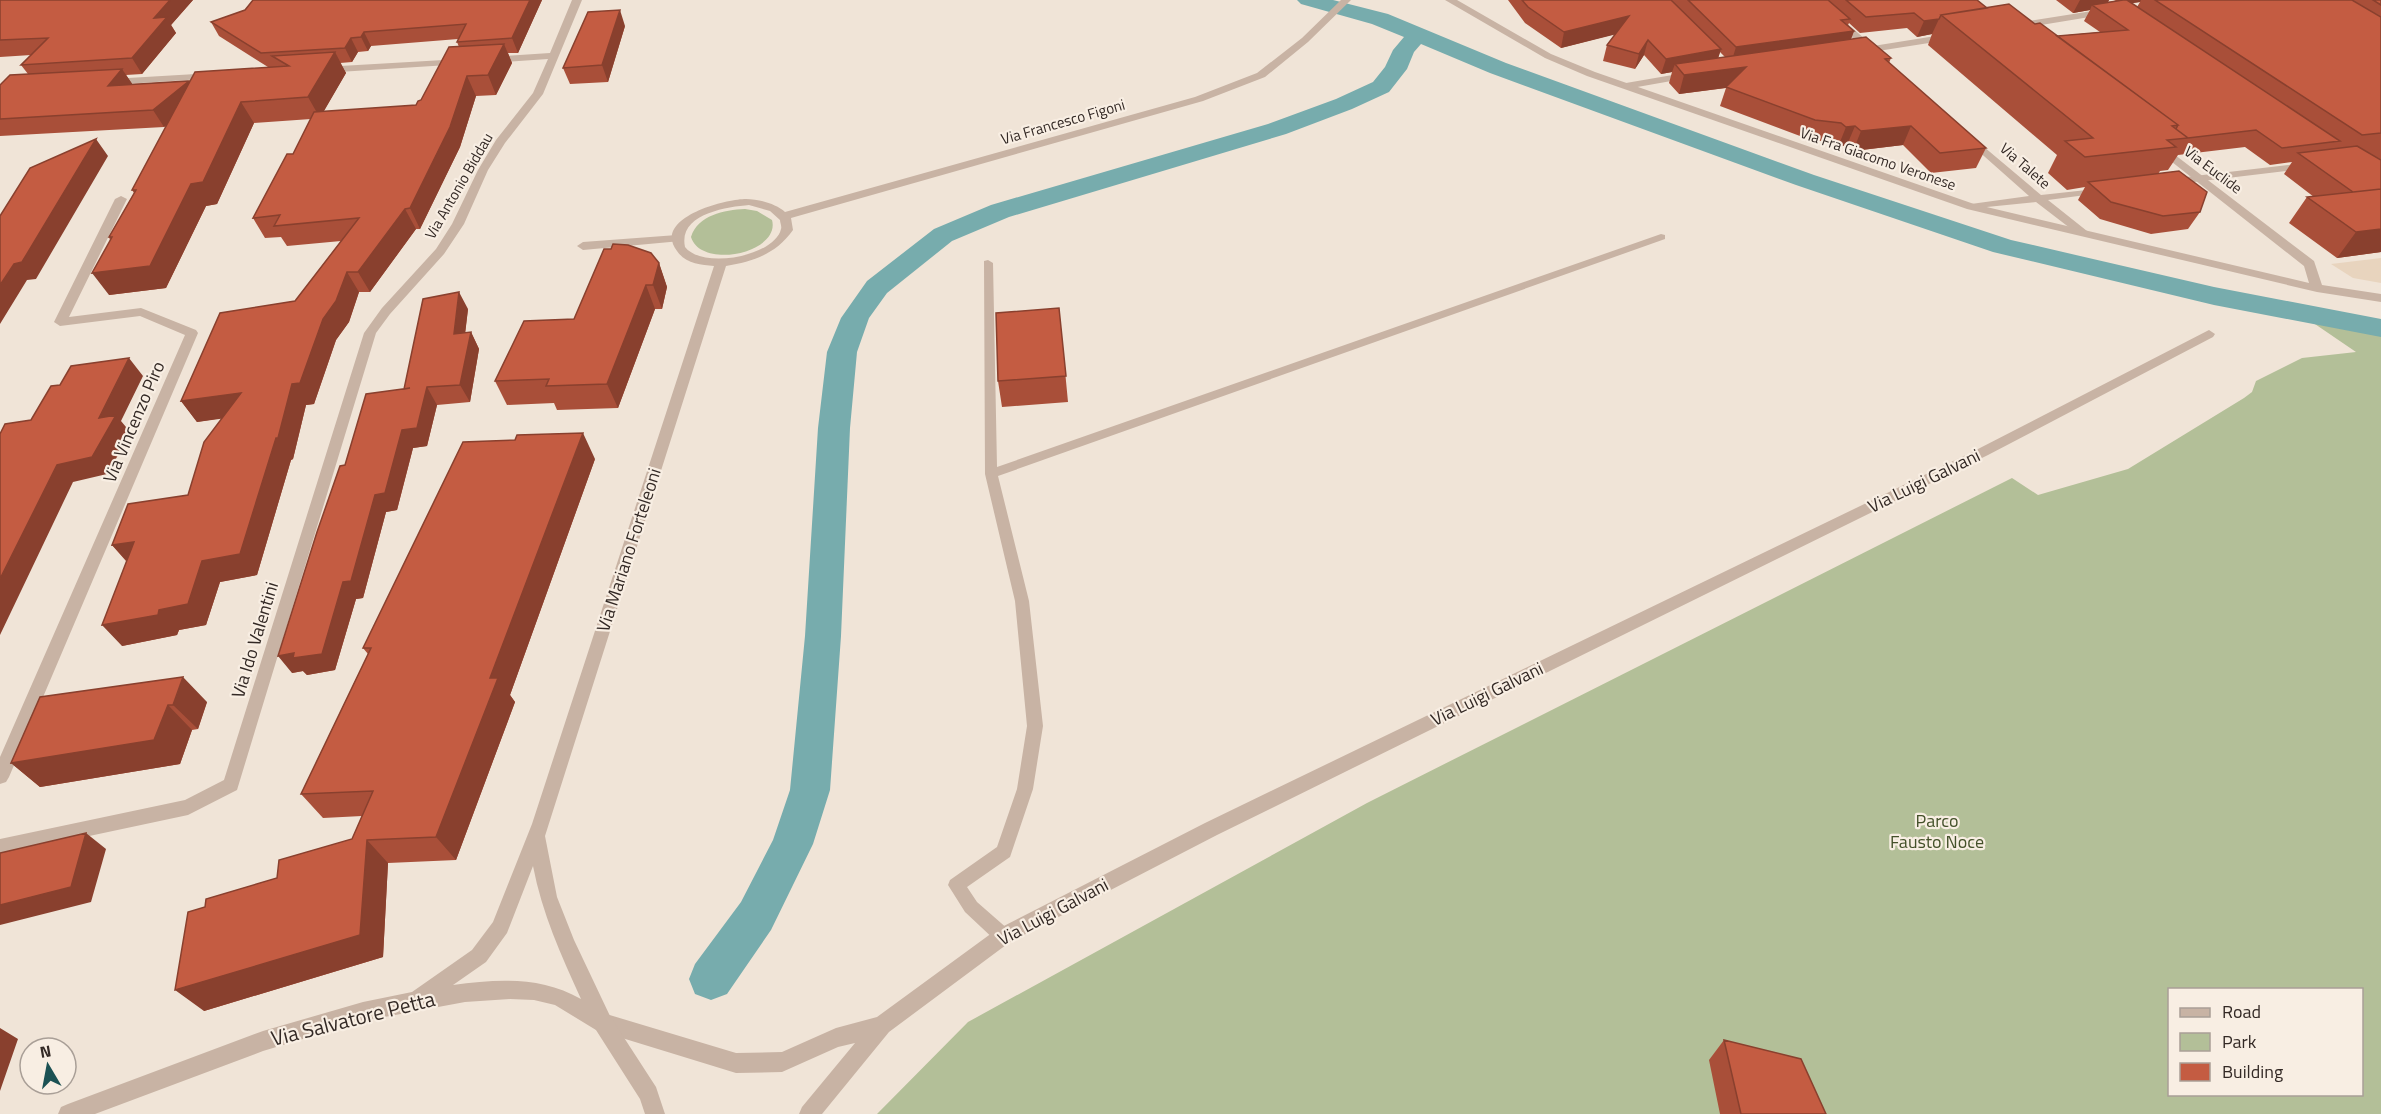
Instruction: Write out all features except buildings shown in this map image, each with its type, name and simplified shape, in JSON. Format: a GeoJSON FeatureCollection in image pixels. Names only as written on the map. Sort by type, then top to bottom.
{"type":"FeatureCollection","features":[{"type":"Feature","properties":{"kind":"street","name":"Via Antonio Biddau"},"geometry":{"type":"LineString","coordinates":[[409,288],[440,251],[458,224],[483,170],[500,141],[538,94],[577,0]]}},
{"type":"Feature","properties":{"kind":"street","name":"Via Francesco Figoni"},"geometry":{"type":"LineString","coordinates":[[785,216],[1199,99],[1262,75],[1305,40],[1346,0]]}},
{"type":"Feature","properties":{"kind":"street","name":"Via Fra Giacomo Veronese"},"geometry":{"type":"LineString","coordinates":[[1450,0],[1548,56],[1626,86],[1971,207],[2317,288]]}},
{"type":"Feature","properties":{"kind":"street"},"geometry":{"type":"LineString","coordinates":[[1814,0],[1875,53]]}},
{"type":"Feature","properties":{"kind":"street"},"geometry":{"type":"LineString","coordinates":[[2009,27],[2118,10],[2104,0]]}},
{"type":"Feature","properties":{"kind":"street"},"geometry":{"type":"LineString","coordinates":[[1850,52],[1875,53],[1954,36]]}},
{"type":"Feature","properties":{"kind":"street"},"geometry":{"type":"LineString","coordinates":[[309,71],[552,56]]}},
{"type":"Feature","properties":{"kind":"street"},"geometry":{"type":"LineString","coordinates":[[1626,86],[1706,72]]}},
{"type":"Feature","properties":{"kind":"street"},"geometry":{"type":"LineString","coordinates":[[95,83],[225,75]]}},
{"type":"Feature","properties":{"kind":"street","name":"Via Talete"},"geometry":{"type":"LineString","coordinates":[[1959,128],[2038,198],[2083,233]]}},
{"type":"Feature","properties":{"kind":"street","name":"Via Euclide"},"geometry":{"type":"LineString","coordinates":[[2152,142],[2310,264],[2317,288]]}},
{"type":"Feature","properties":{"kind":"street"},"geometry":{"type":"LineString","coordinates":[[2151,184],[2319,164]]}},
{"type":"Feature","properties":{"kind":"street"},"geometry":{"type":"LineString","coordinates":[[1971,207],[2118,188]]}},
{"type":"Feature","properties":{"kind":"street","name":"Via Vincenzo Piro"},"geometry":{"type":"LineString","coordinates":[[0,777],[192,333],[141,312],[60,322],[121,200]]}},
{"type":"Feature","properties":{"kind":"street"},"geometry":{"type":"LineString","coordinates":[[749,202],[777,209],[785,216],[787,226],[784,237],[774,247],[759,256],[740,262],[721,264],[703,262],[689,257],[680,249],[677,239],[680,230],[688,220],[716,206],[749,202]]}},
{"type":"Feature","properties":{"kind":"street"},"geometry":{"type":"LineString","coordinates":[[583,246],[677,239]]}},
{"type":"Feature","properties":{"kind":"street","name":"Via Mariano Forteleoni"},"geometry":{"type":"LineString","coordinates":[[419,998],[479,956],[500,927],[537,837],[721,264]]}},
{"type":"Feature","properties":{"kind":"street","name":"Via Ido Valentini"},"geometry":{"type":"LineString","coordinates":[[0,847],[188,807],[231,785],[370,333],[386,311],[409,288]]}},
{"type":"Feature","properties":{"kind":"street"},"geometry":{"type":"LineString","coordinates":[[2317,288],[2381,298]]}},
{"type":"Feature","properties":{"kind":"street","name":"Via Luigi Galvani"},"geometry":{"type":"LineString","coordinates":[[809,1114],[882,1025],[1003,936],[1212,829],[1983,452],[2209,334]]}},
{"type":"Feature","properties":{"kind":"street","name":"Via Mariano Forteleoni"},"geometry":{"type":"LineString","coordinates":[[537,837],[548,897],[565,942],[603,1023]]}},
{"type":"Feature","properties":{"kind":"street","name":"Via Salvatore Petta"},"geometry":{"type":"LineString","coordinates":[[68,1114],[223,1055],[328,1021],[419,998],[505,988],[555,995],[603,1023],[736,1063],[782,1062],[836,1038],[882,1025]]}},
{"type":"Feature","properties":{"kind":"street"},"geometry":{"type":"LineString","coordinates":[[603,1023],[650,1094],[655,1114]]}},
{"type":"Feature","properties":{"kind":"lane"},"geometry":{"type":"LineString","coordinates":[[991,474],[1661,237]]}},
{"type":"Feature","properties":{"kind":"lane"},"geometry":{"type":"LineString","coordinates":[[988,263],[991,474],[1022,601],[1033,687],[1035,726],[1025,789],[1004,852],[956,885],[971,907],[1003,936]]}},
{"type":"Feature","properties":{"kind":"green space"},"geometry":{"type":"Polygon","coordinates":[[[745,209],[757,211],[772,220],[772,232],[765,241],[753,249],[723,255],[709,253],[698,247],[691,237],[699,223],[713,215],[745,209]]]}},
{"type":"Feature","properties":{"kind":"green space","name":"Parco Fausto Noce"},"geometry":{"type":"Polygon","coordinates":[[[2312,322],[2381,336],[2381,1114],[877,1114],[968,1022],[1367,803],[2012,478],[2038,495],[2128,469],[2244,398],[2252,392],[2256,381],[2302,358],[2356,352],[2312,322]]]}},
{"type":"Feature","properties":{"kind":"shaded area"},"geometry":{"type":"Polygon","coordinates":[[[2381,258],[2381,283],[2353,278],[2331,264],[2381,258]]]}},
{"type":"Feature","properties":{"kind":"waterway"},"geometry":{"type":"LineString","coordinates":[[1308,0],[1380,19],[1498,68],[1805,180],[2003,246],[2214,296],[2381,328]]}},
{"type":"Feature","properties":{"kind":"waterway"},"geometry":{"type":"LineString","coordinates":[[711,979],[756,916],[792,844],[810,790],[823,636],[834,428],[842,352],[855,318],[877,287],[943,235],[1000,211],[1277,129],[1344,104],[1381,87],[1396,69],[1404,50],[1417,35]]}}]}
